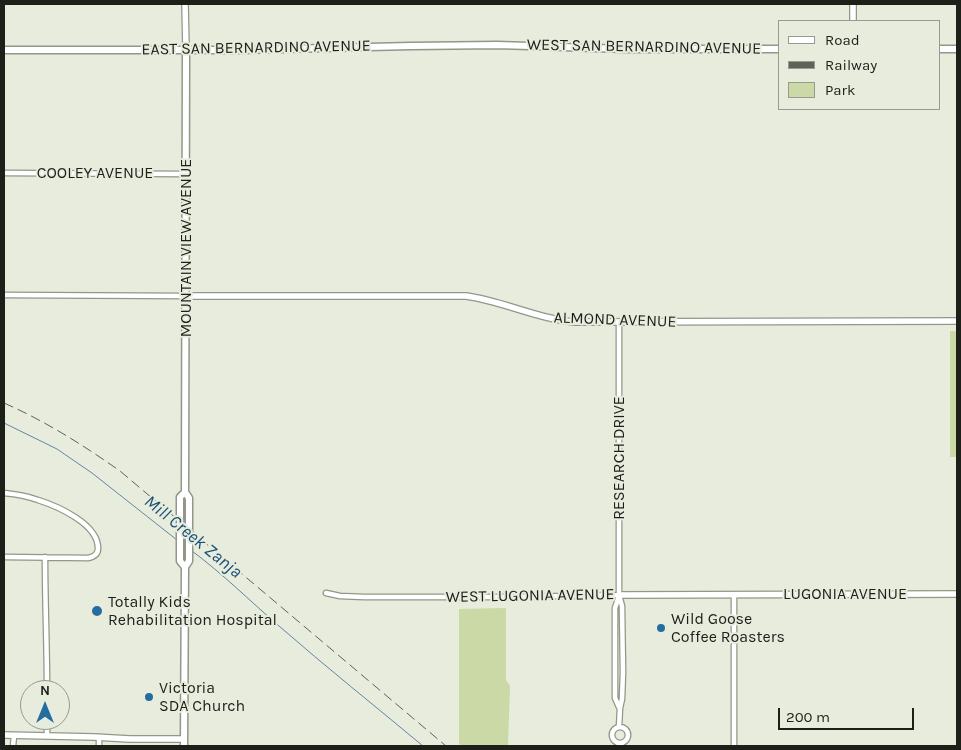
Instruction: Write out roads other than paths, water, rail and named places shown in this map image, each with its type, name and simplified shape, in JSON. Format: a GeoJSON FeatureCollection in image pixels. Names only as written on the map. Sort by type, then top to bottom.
{"type":"FeatureCollection","features":[{"type":"Feature","properties":{"kind":"main road","name":"EAST SAN BERNARDINO AVENUE"},"geometry":{"type":"LineString","coordinates":[[4,50],[240,50],[508,46]]}},
{"type":"Feature","properties":{"kind":"main road","name":"WEST SAN BERNARDINO AVENUE"},"geometry":{"type":"LineString","coordinates":[[508,46],[628,49],[778,49]]}},
{"type":"Feature","properties":{"kind":"main road"},"geometry":{"type":"LineString","coordinates":[[941,49],[957,48]]}},
{"type":"Feature","properties":{"kind":"main road","name":"MOUNTAIN VIEW AVENUE"},"geometry":{"type":"LineString","coordinates":[[184,743],[185,567],[189,561],[189,498],[185,492],[186,49]]}},
{"type":"Feature","properties":{"kind":"main road","name":"MOUNTAIN VIEW AVENUE"},"geometry":{"type":"LineString","coordinates":[[185,492],[180,497],[180,560],[185,567]]}},
{"type":"Feature","properties":{"kind":"street","name":"MOUNTAIN VIEW AVENUE"},"geometry":{"type":"LineString","coordinates":[[185,4],[186,49]]}},
{"type":"Feature","properties":{"kind":"street"},"geometry":{"type":"LineString","coordinates":[[853,4],[853,20]]}},
{"type":"Feature","properties":{"kind":"street","name":"COOLEY AVENUE"},"geometry":{"type":"LineString","coordinates":[[4,173],[186,174]]}},
{"type":"Feature","properties":{"kind":"street"},"geometry":{"type":"LineString","coordinates":[[4,295],[186,296]]}},
{"type":"Feature","properties":{"kind":"street","name":"ALMOND AVENUE"},"geometry":{"type":"LineString","coordinates":[[186,296],[466,296],[554,319],[576,322],[957,321]]}},
{"type":"Feature","properties":{"kind":"street","name":"RESEARCH DRIVE"},"geometry":{"type":"LineString","coordinates":[[619,322],[619,595],[615,608],[615,698],[620,708],[619,727]]}},
{"type":"Feature","properties":{"kind":"street"},"geometry":{"type":"LineString","coordinates":[[4,493],[38,500],[60,508],[90,529],[98,546],[96,555],[88,558],[4,557]]}},
{"type":"Feature","properties":{"kind":"street"},"geometry":{"type":"LineString","coordinates":[[45,557],[47,680]]}},
{"type":"Feature","properties":{"kind":"street","name":"WEST LUGONIA AVENUE"},"geometry":{"type":"LineString","coordinates":[[326,593],[340,596],[391,597],[734,595]]}},
{"type":"Feature","properties":{"kind":"street","name":"LUGONIA AVENUE"},"geometry":{"type":"LineString","coordinates":[[734,595],[957,594]]}},
{"type":"Feature","properties":{"kind":"street"},"geometry":{"type":"LineString","coordinates":[[734,595],[734,746]]}},
{"type":"Feature","properties":{"kind":"street"},"geometry":{"type":"LineString","coordinates":[[47,730],[47,736]]}},
{"type":"Feature","properties":{"kind":"street"},"geometry":{"type":"LineString","coordinates":[[4,735],[99,737],[184,743]]}},
{"type":"Feature","properties":{"kind":"street"},"geometry":{"type":"LineString","coordinates":[[13,746],[14,736]]}},
{"type":"Feature","properties":{"kind":"street"},"geometry":{"type":"LineString","coordinates":[[99,737],[99,746]]}},
{"type":"Feature","properties":{"kind":"waterway","name":"Mill Creek Zanja"},"geometry":{"type":"LineString","coordinates":[[4,423],[57,449],[92,473],[177,540]]}},
{"type":"Feature","properties":{"kind":"waterway","name":"Mill Creek Zanja"},"geometry":{"type":"LineString","coordinates":[[192,551],[423,746]]}},
{"type":"Feature","properties":{"kind":"railway"},"geometry":{"type":"LineString","coordinates":[[4,403],[64,434],[120,471],[446,746]]}},
{"type":"Feature","properties":{"kind":"place","name":"Totally Kids Rehabilitation Hospital"},"geometry":{"type":"Point","coordinates":[97,611]}},
{"type":"Feature","properties":{"kind":"place","name":"Wild Goose Coffee Roasters"},"geometry":{"type":"Point","coordinates":[661,628]}},
{"type":"Feature","properties":{"kind":"place","name":"Victoria SDA Church"},"geometry":{"type":"Point","coordinates":[149,697]}}]}
